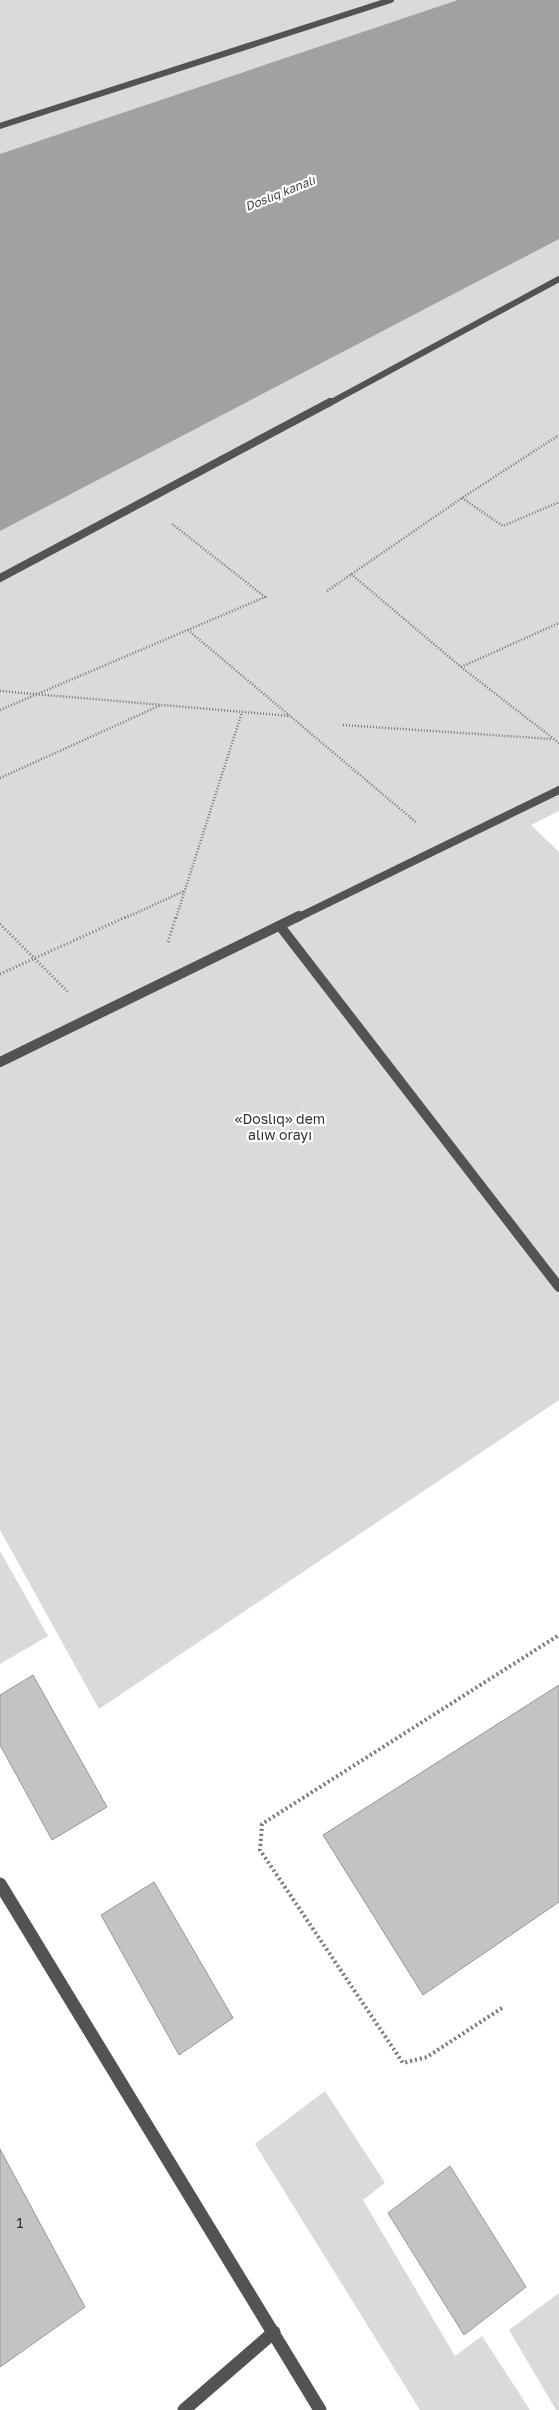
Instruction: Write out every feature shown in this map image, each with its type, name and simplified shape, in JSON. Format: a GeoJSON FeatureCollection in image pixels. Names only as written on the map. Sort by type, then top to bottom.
{"type":"FeatureCollection","features":[{"type":"Feature","properties":{"kind":"street"},"geometry":{"type":"LineString","coordinates":[[0,126],[391,0]]}},
{"type":"Feature","properties":{"kind":"street"},"geometry":{"type":"LineString","coordinates":[[0,578],[559,279]]}},
{"type":"Feature","properties":{"kind":"street"},"geometry":{"type":"LineString","coordinates":[[0,1062],[559,790]]}},
{"type":"Feature","properties":{"kind":"street"},"geometry":{"type":"LineString","coordinates":[[280,926],[559,1287]]}},
{"type":"Feature","properties":{"kind":"street"},"geometry":{"type":"LineString","coordinates":[[0,1884],[320,2410]]}},
{"type":"Feature","properties":{"kind":"street"},"geometry":{"type":"LineString","coordinates":[[184,2410],[274,2332]]}},
{"type":"Feature","properties":{"kind":"path"},"geometry":{"type":"LineString","coordinates":[[327,592],[462,498],[559,436]]}},
{"type":"Feature","properties":{"kind":"path"},"geometry":{"type":"LineString","coordinates":[[462,498],[503,526],[559,502]]}},
{"type":"Feature","properties":{"kind":"path"},"geometry":{"type":"LineString","coordinates":[[0,710],[266,597],[145,502]]}},
{"type":"Feature","properties":{"kind":"path"},"geometry":{"type":"LineString","coordinates":[[352,574],[461,667],[559,743]]}},
{"type":"Feature","properties":{"kind":"path"},"geometry":{"type":"LineString","coordinates":[[461,667],[559,623]]}},
{"type":"Feature","properties":{"kind":"path"},"geometry":{"type":"LineString","coordinates":[[188,630],[444,847]]}},
{"type":"Feature","properties":{"kind":"path"},"geometry":{"type":"LineString","coordinates":[[0,691],[290,716]]}},
{"type":"Feature","properties":{"kind":"path"},"geometry":{"type":"LineString","coordinates":[[0,778],[162,705]]}},
{"type":"Feature","properties":{"kind":"path"},"geometry":{"type":"LineString","coordinates":[[154,988],[242,712]]}},
{"type":"Feature","properties":{"kind":"path"},"geometry":{"type":"LineString","coordinates":[[344,725],[554,739]]}},
{"type":"Feature","properties":{"kind":"path"},"geometry":{"type":"LineString","coordinates":[[0,974],[185,891]]}},
{"type":"Feature","properties":{"kind":"path"},"geometry":{"type":"LineString","coordinates":[[0,924],[93,1017]]}},
{"type":"Feature","properties":{"kind":"path"},"geometry":{"type":"LineString","coordinates":[[502,2008],[427,2057],[403,2063],[260,1850],[262,1824],[559,1635]]}},
{"type":"Feature","properties":{"kind":"green space","name":"«Doslıq» dem alıw orayı"},"geometry":{"type":"Polygon","coordinates":[[[0,0],[559,0],[559,811],[531,825],[559,852],[559,1400],[99,1709],[0,1530],[0,0]]]}},
{"type":"Feature","properties":{"kind":"green space"},"geometry":{"type":"Polygon","coordinates":[[[0,1551],[48,1636],[0,1664],[0,1551]]]}},
{"type":"Feature","properties":{"kind":"green space"},"geometry":{"type":"Polygon","coordinates":[[[325,2091],[385,2183],[363,2200],[455,2356],[482,2336],[530,2410],[420,2410],[255,2144],[325,2091]]]}},
{"type":"Feature","properties":{"kind":"green space"},"geometry":{"type":"Polygon","coordinates":[[[559,2293],[559,2410],[556,2410],[509,2330],[559,2293]]]}},
{"type":"Feature","properties":{"kind":"water","name":"Doslıq kanalı"},"geometry":{"type":"Polygon","coordinates":[[[458,0],[559,0],[559,239],[0,531],[0,154],[458,0]]]}},
{"type":"Feature","properties":{"kind":"building"},"geometry":{"type":"Polygon","coordinates":[[[33,1675],[107,1807],[52,1840],[0,1745],[0,1695],[33,1675]]]}},
{"type":"Feature","properties":{"kind":"building"},"geometry":{"type":"Polygon","coordinates":[[[559,1685],[559,1902],[423,1995],[323,1835],[559,1685]]]}},
{"type":"Feature","properties":{"kind":"building"},"geometry":{"type":"Polygon","coordinates":[[[154,1882],[233,2018],[179,2055],[101,1915],[154,1882]]]}},
{"type":"Feature","properties":{"kind":"building"},"geometry":{"type":"Polygon","coordinates":[[[0,2149],[85,2307],[0,2367],[0,2149]]]}},
{"type":"Feature","properties":{"kind":"building"},"geometry":{"type":"Polygon","coordinates":[[[450,2166],[526,2287],[464,2335],[388,2213],[450,2166]]]}}]}
